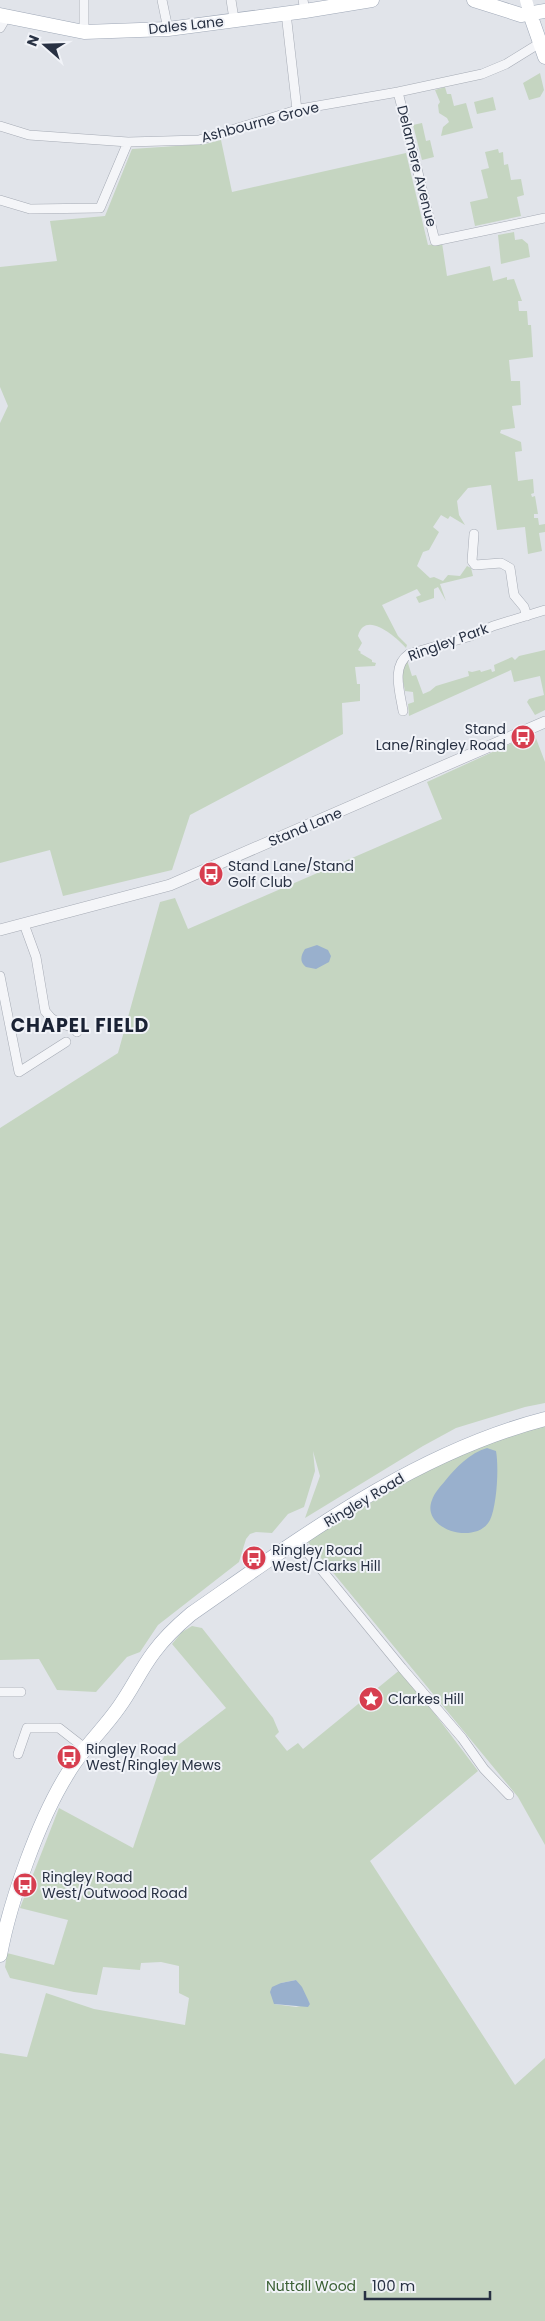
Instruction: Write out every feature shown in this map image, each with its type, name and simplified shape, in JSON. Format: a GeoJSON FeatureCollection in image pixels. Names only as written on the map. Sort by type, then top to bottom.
{"type":"FeatureCollection","features":[{"type":"Feature","properties":{"kind":"main road","name":"Dales Lane"},"geometry":{"type":"LineString","coordinates":[[2,20],[84,32],[168,29],[234,19],[286,14],[304,6],[372,0]]}},
{"type":"Feature","properties":{"kind":"main road"},"geometry":{"type":"LineString","coordinates":[[474,0],[521,15],[545,11]]}},
{"type":"Feature","properties":{"kind":"main road"},"geometry":{"type":"LineString","coordinates":[[526,0],[545,57]]}},
{"type":"Feature","properties":{"kind":"main road","name":"Ringley Road"},"geometry":{"type":"LineString","coordinates":[[0,1955],[16,1896],[44,1820],[67,1774],[107,1724],[155,1651],[171,1632],[191,1614],[368,1496],[440,1456],[510,1428],[545,1419]]}},
{"type":"Feature","properties":{"kind":"street"},"geometry":{"type":"LineString","coordinates":[[84,0],[84,32]]}},
{"type":"Feature","properties":{"kind":"street"},"geometry":{"type":"LineString","coordinates":[[162,0],[168,29]]}},
{"type":"Feature","properties":{"kind":"street"},"geometry":{"type":"LineString","coordinates":[[231,0],[234,19]]}},
{"type":"Feature","properties":{"kind":"street"},"geometry":{"type":"LineString","coordinates":[[286,14],[297,110]]}},
{"type":"Feature","properties":{"kind":"street","name":"Ashbourne Grove"},"geometry":{"type":"LineString","coordinates":[[0,126],[29,134],[128,142],[199,140],[297,110],[398,92],[482,74],[506,64],[540,43]]}},
{"type":"Feature","properties":{"kind":"street","name":"Delamere Avenue"},"geometry":{"type":"LineString","coordinates":[[398,92],[435,241],[545,218]]}},
{"type":"Feature","properties":{"kind":"street"},"geometry":{"type":"LineString","coordinates":[[0,200],[30,209],[100,208],[128,142]]}},
{"type":"Feature","properties":{"kind":"street"},"geometry":{"type":"LineString","coordinates":[[474,534],[472,561],[475,565],[506,564],[510,568],[514,595],[524,607],[528,616]]}},
{"type":"Feature","properties":{"kind":"street","name":"Ringley Park"},"geometry":{"type":"LineString","coordinates":[[402,711],[406,698],[398,669],[403,658],[409,654],[471,636],[493,626],[545,610]]}},
{"type":"Feature","properties":{"kind":"street","name":"Stand Lane"},"geometry":{"type":"LineString","coordinates":[[0,930],[170,885],[545,722]]}},
{"type":"Feature","properties":{"kind":"street"},"geometry":{"type":"LineString","coordinates":[[24,924],[36,957],[45,1011],[51,1018],[75,1028],[77,1032]]}},
{"type":"Feature","properties":{"kind":"street"},"geometry":{"type":"LineString","coordinates":[[0,976],[19,1072],[66,1042]]}},
{"type":"Feature","properties":{"kind":"street"},"geometry":{"type":"LineString","coordinates":[[298,1541],[462,1738],[484,1769],[509,1795]]}},
{"type":"Feature","properties":{"kind":"street"},"geometry":{"type":"LineString","coordinates":[[0,1692],[17,1694]]}},
{"type":"Feature","properties":{"kind":"street"},"geometry":{"type":"LineString","coordinates":[[18,1754],[27,1728],[59,1728],[86,1748]]}},
{"type":"Feature","properties":{"kind":"green space"},"geometry":{"type":"Polygon","coordinates":[[[540,73],[544,90],[540,97],[529,100],[523,83],[540,73]]]}},
{"type":"Feature","properties":{"kind":"green space"},"geometry":{"type":"Polygon","coordinates":[[[445,87],[447,94],[451,94],[454,106],[466,103],[473,128],[441,136],[443,127],[449,122],[447,118],[439,113],[438,105],[440,102],[435,90],[445,87]]]}},
{"type":"Feature","properties":{"kind":"green space"},"geometry":{"type":"Polygon","coordinates":[[[493,97],[496,110],[477,114],[474,102],[493,97]]]}},
{"type":"Feature","properties":{"kind":"green space"},"geometry":{"type":"Polygon","coordinates":[[[422,123],[426,141],[430,140],[434,157],[422,160],[413,125],[422,123]]]}},
{"type":"Feature","properties":{"kind":"green space"},"geometry":{"type":"Polygon","coordinates":[[[221,140],[232,192],[406,153],[428,245],[442,243],[447,276],[490,266],[493,281],[507,277],[507,280],[514,279],[522,301],[518,301],[519,311],[527,311],[528,325],[531,325],[533,357],[509,360],[511,381],[520,381],[521,405],[512,406],[515,428],[501,430],[500,433],[521,442],[522,451],[515,452],[518,481],[533,479],[534,493],[531,494],[532,497],[535,496],[538,514],[534,514],[534,518],[538,518],[539,525],[545,524],[545,532],[539,533],[542,551],[528,554],[525,527],[497,530],[491,485],[468,488],[457,501],[459,515],[465,525],[450,516],[448,519],[441,515],[433,527],[439,532],[429,550],[423,552],[417,566],[430,578],[434,577],[443,581],[448,575],[460,576],[467,566],[471,568],[473,576],[440,584],[446,601],[438,587],[434,589],[434,598],[419,603],[416,597],[421,595],[417,589],[382,605],[398,636],[407,645],[406,648],[395,637],[381,628],[367,625],[362,629],[358,636],[362,643],[358,650],[372,660],[372,662],[376,663],[375,666],[355,667],[357,684],[360,684],[360,701],[342,703],[343,734],[190,815],[172,870],[63,896],[50,850],[0,863],[0,423],[8,406],[0,387],[0,267],[57,261],[50,221],[105,216],[132,149],[205,144],[221,140]]]}},
{"type":"Feature","properties":{"kind":"green space"},"geometry":{"type":"Polygon","coordinates":[[[498,149],[499,153],[503,152],[504,165],[508,164],[511,180],[521,179],[524,195],[517,197],[521,216],[475,226],[470,202],[488,198],[481,170],[489,168],[485,152],[498,149]]]}},
{"type":"Feature","properties":{"kind":"green space"},"geometry":{"type":"Polygon","coordinates":[[[514,232],[515,240],[522,239],[528,244],[530,257],[501,264],[498,235],[514,232]]]}},
{"type":"Feature","properties":{"kind":"green space"},"geometry":{"type":"Polygon","coordinates":[[[545,650],[545,710],[535,715],[527,702],[529,699],[544,695],[540,676],[514,682],[511,670],[409,716],[408,704],[414,702],[413,692],[405,691],[401,672],[407,660],[412,676],[416,675],[423,694],[436,686],[469,676],[468,671],[480,670],[481,672],[491,669],[492,672],[495,671],[494,665],[512,657],[515,660],[519,656],[545,650]]]}},
{"type":"Feature","properties":{"kind":"green space"},"geometry":{"type":"Polygon","coordinates":[[[534,733],[545,762],[545,1403],[525,1407],[456,1428],[305,1518],[320,1476],[313,1451],[315,1471],[304,1507],[288,1514],[272,1533],[256,1532],[250,1534],[246,1539],[239,1562],[158,1625],[140,1652],[127,1657],[96,1692],[57,1690],[39,1659],[0,1660],[0,1128],[118,1053],[160,902],[175,898],[188,929],[442,819],[427,782],[534,733]]]}},
{"type":"Feature","properties":{"kind":"green space"},"geometry":{"type":"Polygon","coordinates":[[[545,1423],[545,1845],[518,1797],[307,1541],[433,1465],[545,1423]]]}},
{"type":"Feature","properties":{"kind":"green space","name":"Nuttall Wood"},"geometry":{"type":"Polygon","coordinates":[[[192,1626],[202,1628],[273,1718],[279,1732],[275,1736],[287,1751],[298,1743],[303,1749],[401,1669],[478,1771],[370,1861],[515,2085],[545,2058],[545,2321],[0,2321],[0,2053],[27,2057],[46,1993],[94,2009],[185,2025],[189,1998],[179,1993],[179,1966],[161,1962],[141,1963],[140,1970],[103,1967],[97,1995],[10,1978],[5,1967],[7,1953],[54,1965],[68,1920],[20,1908],[59,1808],[133,1848],[164,1756],[226,1708],[172,1644],[182,1632],[192,1626]],[[296,1980],[281,1983],[274,2004],[296,2007],[310,2004],[296,1980]]]}},
{"type":"Feature","properties":{"kind":"water"},"geometry":{"type":"Polygon","coordinates":[[[317,945],[328,950],[331,956],[329,962],[316,969],[306,967],[302,961],[305,949],[317,945]]]}},
{"type":"Feature","properties":{"kind":"water"},"geometry":{"type":"Polygon","coordinates":[[[487,1448],[496,1451],[497,1466],[496,1496],[490,1520],[483,1528],[474,1532],[452,1531],[434,1519],[431,1511],[434,1495],[464,1461],[475,1453],[487,1448]]]}},
{"type":"Feature","properties":{"kind":"water"},"geometry":{"type":"Polygon","coordinates":[[[296,1980],[302,1987],[310,2004],[308,2007],[274,2004],[270,1992],[272,1987],[296,1980]]]}},
{"type":"Feature","properties":{"kind":"place","name":"Stand Lane/Ringley Road"},"geometry":{"type":"Point","coordinates":[523,737]}},
{"type":"Feature","properties":{"kind":"place","name":"Stand Lane/Stand Golf Club"},"geometry":{"type":"Point","coordinates":[211,874]}},
{"type":"Feature","properties":{"kind":"place","name":"Ringley Road West/Clarks Hill"},"geometry":{"type":"Point","coordinates":[254,1558]}},
{"type":"Feature","properties":{"kind":"place","name":"Clarkes Hill"},"geometry":{"type":"Point","coordinates":[371,1699]}},
{"type":"Feature","properties":{"kind":"place","name":"Ringley Road West/Ringley Mews"},"geometry":{"type":"Point","coordinates":[69,1757]}},
{"type":"Feature","properties":{"kind":"place","name":"Ringley Road West/Outwood Road"},"geometry":{"type":"Point","coordinates":[25,1885]}},
{"type":"Feature","properties":{"kind":"district","name":"CHAPEL FIELD"},"geometry":{"type":"Point","coordinates":[80,1025]}}]}
